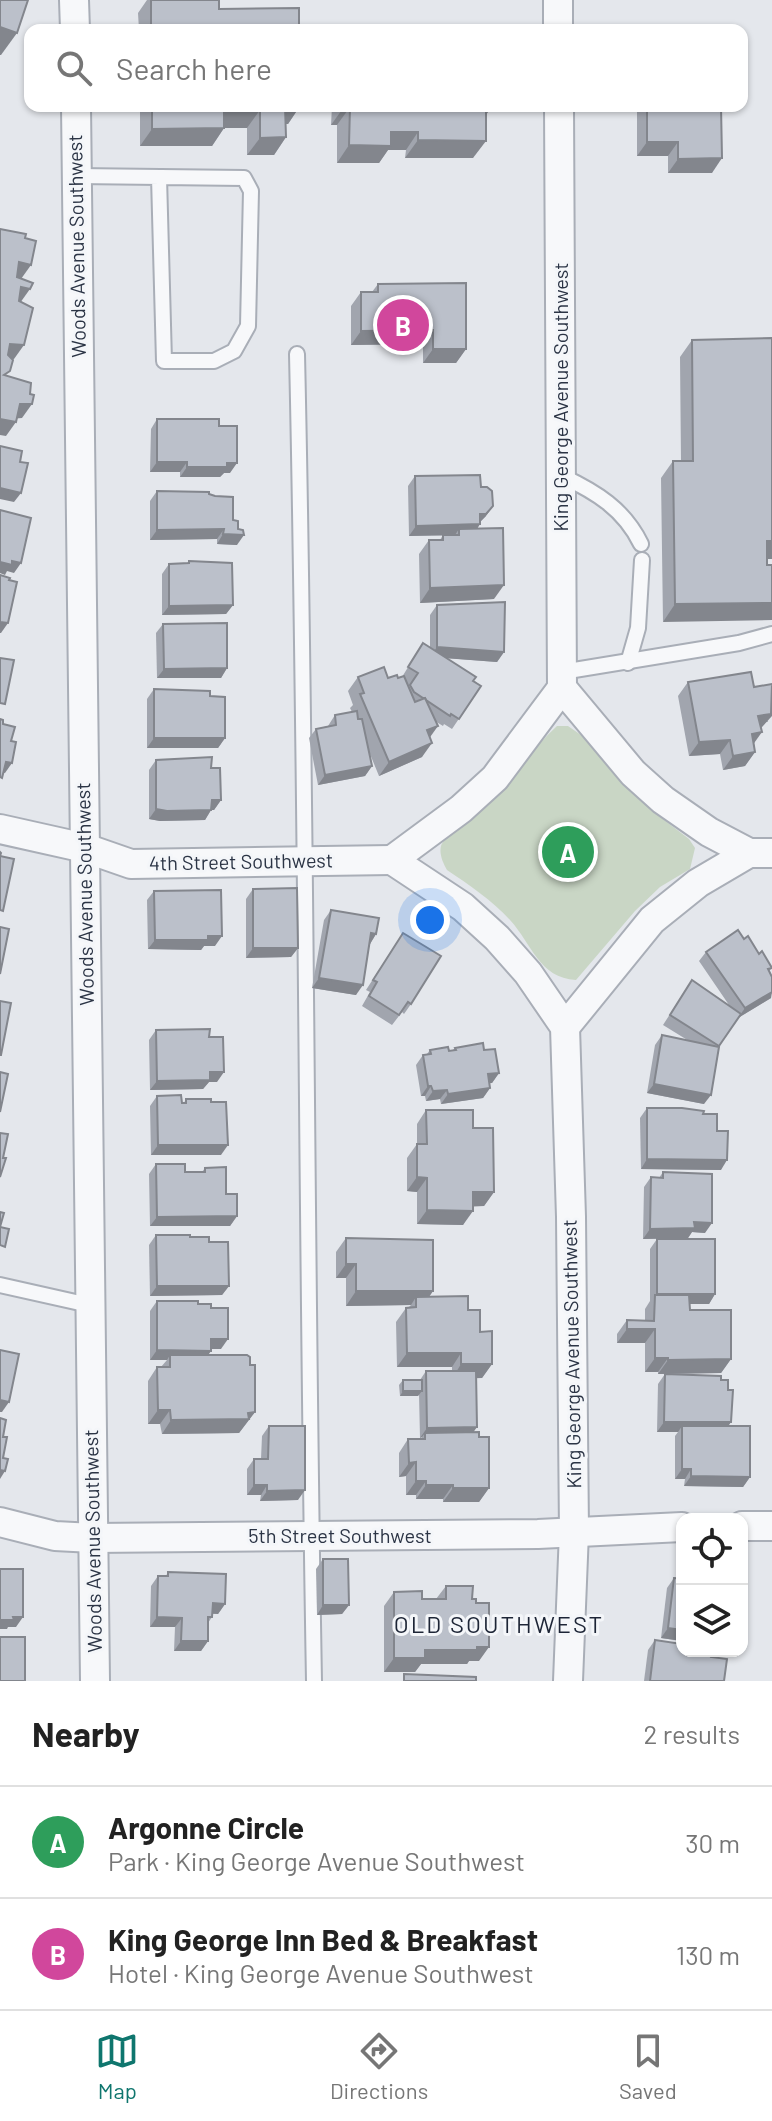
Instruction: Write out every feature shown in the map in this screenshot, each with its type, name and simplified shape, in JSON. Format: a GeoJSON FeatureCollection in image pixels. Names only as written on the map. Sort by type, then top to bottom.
{"type":"FeatureCollection","features":[{"type":"Feature","properties":{"kind":"street"},"geometry":{"type":"LineString","coordinates":[[74,0],[75,24]]}},
{"type":"Feature","properties":{"kind":"street"},"geometry":{"type":"LineString","coordinates":[[558,0],[558,24]]}},
{"type":"Feature","properties":{"kind":"street","name":"Woods Avenue Southwest"},"geometry":{"type":"LineString","coordinates":[[76,112],[95,1681]]}},
{"type":"Feature","properties":{"kind":"street","name":"King George Avenue Southwest"},"geometry":{"type":"LineString","coordinates":[[559,112],[562,680]]}},
{"type":"Feature","properties":{"kind":"street"},"geometry":{"type":"LineString","coordinates":[[562,680],[633,773],[653,791],[709,832],[760,853],[698,883],[652,920],[565,1027],[528,973],[497,938],[463,907],[392,860],[461,809],[495,778],[562,680]]}},
{"type":"Feature","properties":{"kind":"street","name":"4th Street Southwest"},"geometry":{"type":"LineString","coordinates":[[0,829],[85,848],[131,864],[392,860]]}},
{"type":"Feature","properties":{"kind":"street","name":"King George Avenue Southwest"},"geometry":{"type":"LineString","coordinates":[[565,1027],[571,1217],[574,1532],[568,1681]]}},
{"type":"Feature","properties":{"kind":"street","name":"5th Street Southwest"},"geometry":{"type":"LineString","coordinates":[[0,1522],[55,1536],[93,1538],[312,1537],[676,1527]]}},
{"type":"Feature","properties":{"kind":"street"},"geometry":{"type":"LineString","coordinates":[[748,1526],[772,1526]]}},
{"type":"Feature","properties":{"kind":"lane"},"geometry":{"type":"LineString","coordinates":[[77,176],[244,178],[251,191],[248,326],[234,351],[214,361],[164,361],[159,177]]}},
{"type":"Feature","properties":{"kind":"lane"},"geometry":{"type":"LineString","coordinates":[[297,354],[314,1681]]}},
{"type":"Feature","properties":{"kind":"lane"},"geometry":{"type":"LineString","coordinates":[[562,476],[590,490],[619,511],[641,544]]}},
{"type":"Feature","properties":{"kind":"lane"},"geometry":{"type":"LineString","coordinates":[[628,663],[638,628],[642,560]]}},
{"type":"Feature","properties":{"kind":"lane"},"geometry":{"type":"LineString","coordinates":[[562,680],[628,663],[772,634]]}},
{"type":"Feature","properties":{"kind":"lane"},"geometry":{"type":"LineString","coordinates":[[0,1285],[89,1305]]}},
{"type":"Feature","properties":{"kind":"green space"},"geometry":{"type":"Polygon","coordinates":[[[557,726],[568,726],[594,744],[610,768],[655,813],[689,839],[695,848],[690,869],[660,887],[635,911],[576,980],[563,978],[545,966],[503,913],[447,870],[441,852],[447,837],[492,799],[557,726]]]}},
{"type":"Feature","properties":{"kind":"building"},"geometry":{"type":"Polygon","coordinates":[[[0,0],[28,0],[17,33],[0,27],[0,0]]]}},
{"type":"Feature","properties":{"kind":"building"},"geometry":{"type":"Polygon","coordinates":[[[151,0],[219,0],[219,9],[299,8],[299,24],[151,24],[151,0]]]}},
{"type":"Feature","properties":{"kind":"building"},"geometry":{"type":"Polygon","coordinates":[[[152,112],[224,112],[224,128],[152,129],[152,112]]]}},
{"type":"Feature","properties":{"kind":"building"},"geometry":{"type":"Polygon","coordinates":[[[260,112],[285,112],[286,137],[260,138],[260,112]]]}},
{"type":"Feature","properties":{"kind":"building"},"geometry":{"type":"Polygon","coordinates":[[[350,112],[486,112],[486,141],[418,140],[418,132],[391,132],[391,146],[349,145],[350,112]]]}},
{"type":"Feature","properties":{"kind":"building"},"geometry":{"type":"Polygon","coordinates":[[[647,112],[721,112],[722,158],[678,159],[678,142],[647,142],[647,112]]]}},
{"type":"Feature","properties":{"kind":"building"},"geometry":{"type":"Polygon","coordinates":[[[0,229],[26,234],[25,238],[36,241],[31,265],[19,262],[17,277],[33,283],[30,289],[21,287],[19,301],[33,308],[24,345],[10,344],[8,355],[13,360],[10,371],[4,375],[31,383],[30,394],[34,395],[32,404],[20,404],[16,422],[0,419],[0,229]]]}},
{"type":"Feature","properties":{"kind":"building"},"geometry":{"type":"Polygon","coordinates":[[[466,283],[466,349],[433,349],[433,330],[361,331],[361,292],[378,292],[378,284],[466,283]]]}},
{"type":"Feature","properties":{"kind":"building"},"geometry":{"type":"Polygon","coordinates":[[[772,338],[772,541],[767,541],[767,565],[772,565],[772,603],[675,604],[673,461],[693,461],[692,340],[772,338]]]}},
{"type":"Feature","properties":{"kind":"building"},"geometry":{"type":"Polygon","coordinates":[[[157,419],[219,419],[219,426],[237,426],[237,463],[227,463],[227,467],[187,467],[187,462],[157,462],[157,419]]]}},
{"type":"Feature","properties":{"kind":"building"},"geometry":{"type":"Polygon","coordinates":[[[0,446],[22,451],[20,462],[28,463],[21,493],[0,488],[0,446]]]}},
{"type":"Feature","properties":{"kind":"building"},"geometry":{"type":"Polygon","coordinates":[[[480,475],[481,487],[492,491],[493,506],[486,514],[480,514],[480,524],[416,526],[415,476],[480,475]]]}},
{"type":"Feature","properties":{"kind":"building"},"geometry":{"type":"Polygon","coordinates":[[[157,491],[209,492],[215,496],[233,497],[233,520],[238,521],[238,529],[243,530],[244,535],[223,534],[224,529],[157,530],[157,491]]]}},
{"type":"Feature","properties":{"kind":"building"},"geometry":{"type":"Polygon","coordinates":[[[0,510],[31,518],[21,563],[12,561],[12,565],[0,562],[0,510]]]}},
{"type":"Feature","properties":{"kind":"building"},"geometry":{"type":"Polygon","coordinates":[[[503,528],[504,585],[430,588],[429,540],[443,540],[443,535],[459,535],[459,529],[503,528]]]}},
{"type":"Feature","properties":{"kind":"building"},"geometry":{"type":"Polygon","coordinates":[[[189,561],[232,563],[233,605],[169,606],[169,564],[189,561]]]}},
{"type":"Feature","properties":{"kind":"building"},"geometry":{"type":"Polygon","coordinates":[[[0,575],[17,582],[8,623],[0,622],[0,575]]]}},
{"type":"Feature","properties":{"kind":"building"},"geometry":{"type":"Polygon","coordinates":[[[505,602],[504,652],[437,647],[437,605],[505,602]]]}},
{"type":"Feature","properties":{"kind":"building"},"geometry":{"type":"Polygon","coordinates":[[[227,623],[227,668],[164,669],[163,624],[227,623]]]}},
{"type":"Feature","properties":{"kind":"building"},"geometry":{"type":"Polygon","coordinates":[[[423,643],[476,677],[473,681],[481,686],[459,719],[414,692],[410,685],[418,673],[408,667],[423,643]]]}},
{"type":"Feature","properties":{"kind":"building"},"geometry":{"type":"Polygon","coordinates":[[[0,658],[14,660],[5,704],[0,703],[0,658]]]}},
{"type":"Feature","properties":{"kind":"building"},"geometry":{"type":"Polygon","coordinates":[[[384,667],[388,678],[404,676],[415,702],[425,698],[438,726],[427,730],[432,743],[389,762],[360,694],[364,693],[358,677],[384,667]]]}},
{"type":"Feature","properties":{"kind":"building"},"geometry":{"type":"Polygon","coordinates":[[[751,672],[754,687],[772,684],[771,714],[758,716],[762,732],[752,734],[755,752],[733,756],[730,740],[699,742],[688,682],[751,672]]]}},
{"type":"Feature","properties":{"kind":"building"},"geometry":{"type":"Polygon","coordinates":[[[154,689],[210,691],[210,696],[225,697],[225,738],[154,738],[154,689]]]}},
{"type":"Feature","properties":{"kind":"building"},"geometry":{"type":"Polygon","coordinates":[[[357,711],[358,719],[362,719],[372,766],[325,775],[316,729],[336,725],[335,715],[357,711]]]}},
{"type":"Feature","properties":{"kind":"building"},"geometry":{"type":"Polygon","coordinates":[[[0,719],[3,724],[15,727],[11,741],[16,742],[12,763],[6,762],[2,778],[0,777],[0,719]]]}},
{"type":"Feature","properties":{"kind":"building"},"geometry":{"type":"Polygon","coordinates":[[[212,757],[211,768],[220,768],[221,800],[212,800],[211,810],[156,809],[156,760],[212,757]]]}},
{"type":"Feature","properties":{"kind":"building"},"geometry":{"type":"Polygon","coordinates":[[[0,856],[14,859],[3,911],[0,910],[0,856]]]}},
{"type":"Feature","properties":{"kind":"building"},"geometry":{"type":"Polygon","coordinates":[[[297,888],[298,948],[253,948],[253,889],[297,888]]]}},
{"type":"Feature","properties":{"kind":"building"},"geometry":{"type":"Polygon","coordinates":[[[221,890],[222,936],[208,936],[208,940],[155,940],[154,891],[221,890]]]}},
{"type":"Feature","properties":{"kind":"building"},"geometry":{"type":"Polygon","coordinates":[[[331,910],[379,918],[376,934],[371,933],[363,985],[319,978],[331,910]]]}},
{"type":"Feature","properties":{"kind":"building"},"geometry":{"type":"Polygon","coordinates":[[[0,927],[9,929],[0,974],[0,927]]]}},
{"type":"Feature","properties":{"kind":"building"},"geometry":{"type":"Polygon","coordinates":[[[738,930],[744,939],[748,936],[759,954],[762,951],[772,968],[768,969],[772,977],[772,992],[745,1008],[706,952],[738,930]]]}},
{"type":"Feature","properties":{"kind":"building"},"geometry":{"type":"Polygon","coordinates":[[[403,933],[441,956],[411,1004],[408,1002],[399,1015],[369,996],[377,982],[373,980],[403,933]]]}},
{"type":"Feature","properties":{"kind":"building"},"geometry":{"type":"Polygon","coordinates":[[[692,980],[741,1014],[719,1046],[670,1015],[692,980]]]}},
{"type":"Feature","properties":{"kind":"building"},"geometry":{"type":"Polygon","coordinates":[[[0,1001],[11,1003],[1,1055],[0,1055],[0,1001]]]}},
{"type":"Feature","properties":{"kind":"building"},"geometry":{"type":"Polygon","coordinates":[[[210,1029],[209,1037],[223,1037],[224,1072],[210,1072],[210,1080],[157,1081],[156,1030],[210,1029]]]}},
{"type":"Feature","properties":{"kind":"building"},"geometry":{"type":"Polygon","coordinates":[[[662,1035],[719,1047],[711,1095],[654,1084],[662,1035]]]}},
{"type":"Feature","properties":{"kind":"building"},"geometry":{"type":"Polygon","coordinates":[[[483,1043],[484,1050],[495,1049],[499,1073],[488,1074],[490,1088],[448,1094],[447,1090],[433,1091],[428,1086],[423,1055],[431,1054],[430,1050],[448,1047],[449,1051],[483,1043]]]}},
{"type":"Feature","properties":{"kind":"building"},"geometry":{"type":"Polygon","coordinates":[[[0,1072],[8,1074],[0,1112],[0,1072]]]}},
{"type":"Feature","properties":{"kind":"building"},"geometry":{"type":"Polygon","coordinates":[[[181,1095],[182,1103],[186,1103],[186,1099],[226,1102],[228,1145],[158,1145],[157,1096],[181,1095]]]}},
{"type":"Feature","properties":{"kind":"building"},"geometry":{"type":"Polygon","coordinates":[[[647,1108],[682,1108],[717,1114],[717,1131],[728,1131],[727,1160],[647,1159],[647,1108]]]}},
{"type":"Feature","properties":{"kind":"building"},"geometry":{"type":"Polygon","coordinates":[[[426,1110],[473,1110],[473,1128],[493,1128],[494,1192],[473,1192],[473,1211],[427,1210],[427,1178],[417,1177],[417,1144],[427,1144],[426,1110]]]}},
{"type":"Feature","properties":{"kind":"building"},"geometry":{"type":"Polygon","coordinates":[[[0,1133],[8,1134],[3,1158],[6,1158],[0,1177],[0,1133]]]}},
{"type":"Feature","properties":{"kind":"building"},"geometry":{"type":"Polygon","coordinates":[[[156,1164],[185,1164],[185,1172],[205,1172],[205,1168],[226,1167],[226,1194],[237,1194],[237,1216],[157,1217],[156,1164]]]}},
{"type":"Feature","properties":{"kind":"building"},"geometry":{"type":"Polygon","coordinates":[[[663,1172],[712,1174],[712,1223],[694,1222],[695,1228],[650,1229],[651,1177],[663,1178],[663,1172]]]}},
{"type":"Feature","properties":{"kind":"building"},"geometry":{"type":"Polygon","coordinates":[[[0,1227],[9,1229],[5,1247],[0,1245],[0,1227]]]}},
{"type":"Feature","properties":{"kind":"building"},"geometry":{"type":"Polygon","coordinates":[[[156,1235],[190,1235],[209,1237],[209,1242],[228,1242],[229,1286],[157,1286],[156,1235]]]}},
{"type":"Feature","properties":{"kind":"building"},"geometry":{"type":"Polygon","coordinates":[[[346,1238],[433,1240],[433,1291],[356,1291],[356,1264],[346,1264],[346,1238]]]}},
{"type":"Feature","properties":{"kind":"building"},"geometry":{"type":"Polygon","coordinates":[[[657,1239],[715,1239],[715,1294],[657,1294],[657,1239]]]}},
{"type":"Feature","properties":{"kind":"building"},"geometry":{"type":"Polygon","coordinates":[[[655,1295],[689,1295],[690,1310],[731,1310],[731,1359],[655,1358],[655,1329],[627,1329],[627,1320],[654,1321],[655,1295]]]}},
{"type":"Feature","properties":{"kind":"building"},"geometry":{"type":"Polygon","coordinates":[[[468,1296],[468,1310],[480,1310],[480,1332],[492,1331],[492,1364],[461,1364],[461,1353],[407,1353],[406,1308],[416,1307],[416,1297],[468,1296]]]}},
{"type":"Feature","properties":{"kind":"building"},"geometry":{"type":"Polygon","coordinates":[[[157,1301],[198,1301],[198,1304],[211,1304],[211,1308],[228,1308],[228,1339],[211,1339],[211,1351],[157,1350],[157,1301]]]}},
{"type":"Feature","properties":{"kind":"building"},"geometry":{"type":"Polygon","coordinates":[[[0,1350],[19,1354],[9,1402],[0,1400],[0,1350]]]}},
{"type":"Feature","properties":{"kind":"building"},"geometry":{"type":"Polygon","coordinates":[[[170,1355],[250,1357],[250,1365],[255,1365],[255,1412],[248,1413],[249,1419],[171,1420],[170,1410],[158,1410],[157,1367],[170,1367],[170,1355]]]}},
{"type":"Feature","properties":{"kind":"building"},"geometry":{"type":"Polygon","coordinates":[[[426,1371],[476,1371],[477,1427],[427,1428],[426,1371]]]}},
{"type":"Feature","properties":{"kind":"building"},"geometry":{"type":"Polygon","coordinates":[[[665,1374],[721,1376],[721,1380],[728,1380],[728,1390],[733,1390],[731,1422],[664,1422],[665,1374]]]}},
{"type":"Feature","properties":{"kind":"building"},"geometry":{"type":"Polygon","coordinates":[[[403,1380],[422,1380],[422,1391],[403,1391],[403,1380]]]}},
{"type":"Feature","properties":{"kind":"building"},"geometry":{"type":"Polygon","coordinates":[[[0,1418],[6,1420],[3,1458],[8,1459],[5,1471],[0,1470],[0,1418]]]}},
{"type":"Feature","properties":{"kind":"building"},"geometry":{"type":"Polygon","coordinates":[[[269,1426],[305,1426],[305,1490],[267,1491],[267,1485],[254,1485],[254,1459],[268,1459],[269,1426]]]}},
{"type":"Feature","properties":{"kind":"building"},"geometry":{"type":"Polygon","coordinates":[[[682,1426],[750,1426],[750,1477],[691,1476],[691,1469],[682,1469],[682,1426]]]}},
{"type":"Feature","properties":{"kind":"building"},"geometry":{"type":"Polygon","coordinates":[[[479,1432],[479,1437],[489,1437],[489,1488],[453,1488],[453,1485],[426,1485],[426,1481],[416,1481],[416,1462],[409,1463],[408,1439],[425,1439],[425,1433],[479,1432]]]}},
{"type":"Feature","properties":{"kind":"building"},"geometry":{"type":"Polygon","coordinates":[[[323,1559],[348,1559],[349,1605],[323,1605],[323,1559]]]}},
{"type":"Feature","properties":{"kind":"building"},"geometry":{"type":"Polygon","coordinates":[[[0,1569],[23,1569],[23,1617],[0,1620],[0,1569]]]}},
{"type":"Feature","properties":{"kind":"building"},"geometry":{"type":"Polygon","coordinates":[[[168,1572],[226,1574],[225,1604],[213,1603],[212,1617],[208,1617],[208,1641],[181,1641],[182,1618],[157,1617],[158,1576],[168,1576],[168,1572]]]}},
{"type":"Feature","properties":{"kind":"building"},"geometry":{"type":"Polygon","coordinates":[[[674,1578],[676,1578],[676,1629],[668,1628],[674,1578]]]}},
{"type":"Feature","properties":{"kind":"building"},"geometry":{"type":"Polygon","coordinates":[[[446,1586],[473,1586],[472,1599],[476,1599],[476,1603],[489,1603],[489,1647],[477,1647],[477,1650],[425,1650],[425,1658],[394,1658],[394,1592],[422,1591],[422,1599],[446,1599],[446,1586]]]}},
{"type":"Feature","properties":{"kind":"building"},"geometry":{"type":"Polygon","coordinates":[[[0,1637],[25,1637],[25,1681],[0,1681],[0,1637]]]}},
{"type":"Feature","properties":{"kind":"building"},"geometry":{"type":"Polygon","coordinates":[[[655,1640],[676,1643],[676,1657],[727,1659],[724,1681],[650,1681],[655,1640]]]}},
{"type":"Feature","properties":{"kind":"building"},"geometry":{"type":"Polygon","coordinates":[[[404,1674],[476,1677],[476,1681],[404,1681],[404,1674]]]}},
{"type":"Feature","properties":{"kind":"place","name":"King George Inn Bed & Breakfast"},"geometry":{"type":"Point","coordinates":[403,325]}},
{"type":"Feature","properties":{"kind":"place","name":"Argonne Circle"},"geometry":{"type":"Point","coordinates":[568,852]}},
{"type":"Feature","properties":{"kind":"district","name":"OLD SOUTHWEST"},"geometry":{"type":"Point","coordinates":[499,1625]}}]}
